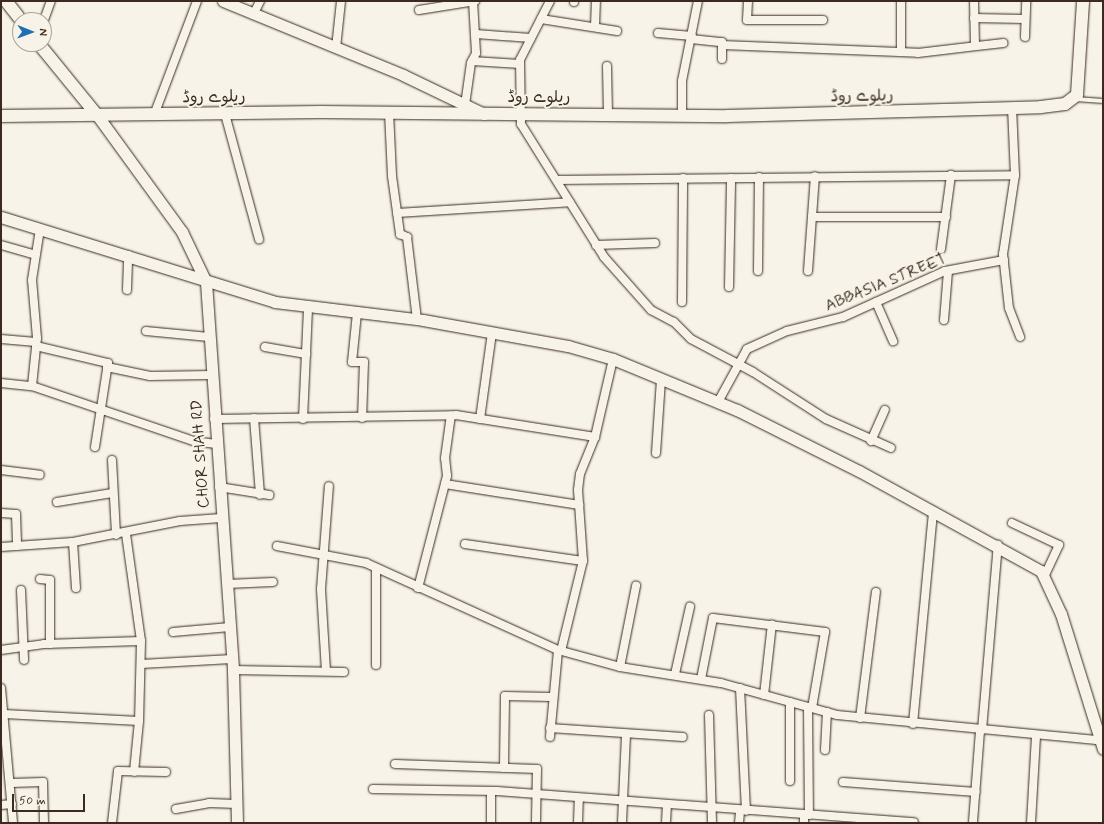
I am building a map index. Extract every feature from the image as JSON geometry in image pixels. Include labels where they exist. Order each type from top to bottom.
[{"type":"main road","points":[[6,1],[15,12]]},
{"type":"main road","points":[[1074,99],[1078,90],[1083,1]]},
{"type":"main road","points":[[46,52],[97,115]]},
{"type":"main road","name":"ریلوے روڈ","points":[[1,116],[389,112],[682,115],[1012,107],[1065,104],[1074,99]]},
{"type":"street","points":[[47,12],[50,1]]},
{"type":"street","points":[[154,115],[197,1]]},
{"type":"street","points":[[223,1],[253,15],[336,48],[465,104],[484,114]]},
{"type":"street","points":[[253,15],[260,1]]},
{"type":"street","points":[[336,48],[341,1]]},
{"type":"street","points":[[419,10],[474,1],[476,34],[465,104]]},
{"type":"street","points":[[550,1],[542,20],[531,38],[520,64],[519,114],[528,138],[559,180],[570,202],[596,245],[651,310],[674,322],[691,339],[736,364],[826,419],[871,441],[891,448]]},
{"type":"street","points":[[595,28],[596,1]]},
{"type":"street","points":[[682,115],[682,81],[698,1]]},
{"type":"street","points":[[748,1],[747,20],[823,20]]},
{"type":"street","points":[[901,1],[901,52]]},
{"type":"street","points":[[974,1],[975,44]]},
{"type":"street","points":[[1025,37],[1026,1]]},
{"type":"street","points":[[974,18],[1025,19]]},
{"type":"street","points":[[542,20],[617,31]]},
{"type":"street","points":[[658,33],[722,42],[722,59]]},
{"type":"street","points":[[476,34],[531,38]]},
{"type":"street","points":[[722,46],[901,52],[952,50],[975,44],[1003,43]]},
{"type":"street","points":[[472,61],[520,64]]},
{"type":"street","points":[[607,66],[608,115]]},
{"type":"street","points":[[1012,107],[1015,175],[1004,260],[1012,321],[1020,337]]},
{"type":"street","points":[[389,112],[397,213],[400,234],[407,237],[417,320]]},
{"type":"street","points":[[225,114],[259,239]]},
{"type":"street","name":"CHOR SHAH RD","points":[[97,115],[182,232],[206,282],[210,375],[233,665],[237,823]]},
{"type":"street","points":[[941,249],[951,175]]},
{"type":"street","points":[[559,180],[1015,175]]},
{"type":"street","points":[[808,271],[815,176]]},
{"type":"street","points":[[758,271],[759,177]]},
{"type":"street","points":[[682,302],[683,178]]},
{"type":"street","points":[[729,287],[731,178]]},
{"type":"street","points":[[397,213],[570,202]]},
{"type":"street","points":[[1,216],[128,255],[206,282],[275,302],[417,320],[492,332],[614,359],[718,402],[998,545],[1045,575],[1061,614],[1101,744],[1036,735],[860,718],[810,708],[740,688],[701,679],[620,667],[559,651],[376,568],[277,546]]},
{"type":"street","points":[[812,217],[946,217]]},
{"type":"street","points":[[32,386],[36,344],[32,280],[40,229]]},
{"type":"street","points":[[596,245],[655,243]]},
{"type":"street","points":[[1,245],[36,255]]},
{"type":"street","points":[[127,290],[128,255]]},
{"type":"street","name":"ABBASIA STREET","points":[[718,402],[736,364],[747,349],[787,331],[843,317],[948,271],[1004,260]]},
{"type":"street","points":[[944,320],[948,271]]},
{"type":"street","points":[[876,302],[893,341]]},
{"type":"street","points":[[303,419],[308,307]]},
{"type":"street","points":[[357,313],[352,362],[364,362],[362,418]]},
{"type":"street","points":[[146,331],[209,337]]},
{"type":"street","points":[[480,419],[492,332]]},
{"type":"street","points":[[1,339],[36,344],[108,363],[95,447]]},
{"type":"street","points":[[265,347],[306,354]]},
{"type":"street","points":[[550,737],[551,697],[559,651],[583,561],[579,505],[580,474],[595,437],[614,359]]},
{"type":"street","points":[[107,367],[150,376],[210,375]]},
{"type":"street","points":[[656,453],[661,379]]},
{"type":"street","points":[[1,383],[32,386],[102,408],[194,441],[216,444]]},
{"type":"street","points":[[871,441],[885,410]]},
{"type":"street","points":[[418,588],[445,484],[451,415]]},
{"type":"street","points":[[214,419],[303,419],[451,415],[595,437]]},
{"type":"street","points":[[254,418],[260,494]]},
{"type":"street","points":[[112,460],[112,493],[116,535]]},
{"type":"street","points":[[1,470],[40,475]]},
{"type":"street","points":[[445,484],[579,505]]},
{"type":"street","points":[[326,671],[322,556],[329,486]]},
{"type":"street","points":[[219,488],[269,494]]},
{"type":"street","points":[[58,502],[112,493]]},
{"type":"street","points":[[913,724],[933,511]]},
{"type":"street","points":[[1,513],[16,514],[17,546]]},
{"type":"street","points":[[1,547],[73,542],[126,534],[180,521],[222,518]]},
{"type":"street","points":[[1012,523],[1058,545],[1045,575]]},
{"type":"street","points":[[126,534],[141,641],[139,721],[134,772]]},
{"type":"street","points":[[73,542],[76,588]]},
{"type":"street","points":[[465,544],[583,561]]},
{"type":"street","points":[[973,822],[998,545]]},
{"type":"street","points":[[376,568],[376,665]]},
{"type":"street","points":[[40,579],[50,580],[50,644]]},
{"type":"street","points":[[227,584],[273,582]]},
{"type":"street","points":[[620,667],[636,586]]},
{"type":"street","points":[[21,590],[24,660]]},
{"type":"street","points":[[860,718],[876,592]]},
{"type":"street","points":[[675,674],[690,607]]},
{"type":"street","points":[[701,679],[712,618],[772,624],[825,632],[810,708],[806,818]]},
{"type":"street","points":[[764,695],[772,624]]},
{"type":"street","points":[[173,632],[230,627]]},
{"type":"street","points":[[1,650],[50,644],[141,641]]},
{"type":"street","points":[[141,664],[233,665],[344,672]]},
{"type":"street","points":[[1,688],[4,714],[3,727],[11,783],[13,823]]},
{"type":"street","points":[[740,688],[743,811],[740,823]]},
{"type":"street","points":[[504,768],[504,696],[551,697]]},
{"type":"street","points":[[790,702],[790,781]]},
{"type":"street","points":[[825,750],[827,712]]},
{"type":"street","points":[[4,714],[139,721]]},
{"type":"street","points":[[709,715],[713,809],[712,823]]},
{"type":"street","points":[[550,728],[626,735],[684,737]]},
{"type":"street","points":[[622,823],[626,735]]},
{"type":"street","points":[[1031,823],[1036,735]]},
{"type":"street","points":[[395,764],[537,769],[538,794],[536,823]]},
{"type":"street","points":[[112,823],[118,771],[166,772]]},
{"type":"street","points":[[11,783],[43,782],[44,823]]},
{"type":"street","points":[[843,782],[976,792]]},
{"type":"street","points":[[373,789],[491,791],[743,811],[806,818],[914,822]]},
{"type":"street","points":[[491,791],[491,823]]},
{"type":"street","points":[[578,823],[579,798]]},
{"type":"street","points":[[176,809],[208,803],[237,804]]},
{"type":"street","points":[[1,805],[12,804]]},
{"type":"street","points":[[666,823],[667,805]]},
{"type":"lane","name":"ریلوے روڈ","points":[[1074,99],[1103,101]]}]
